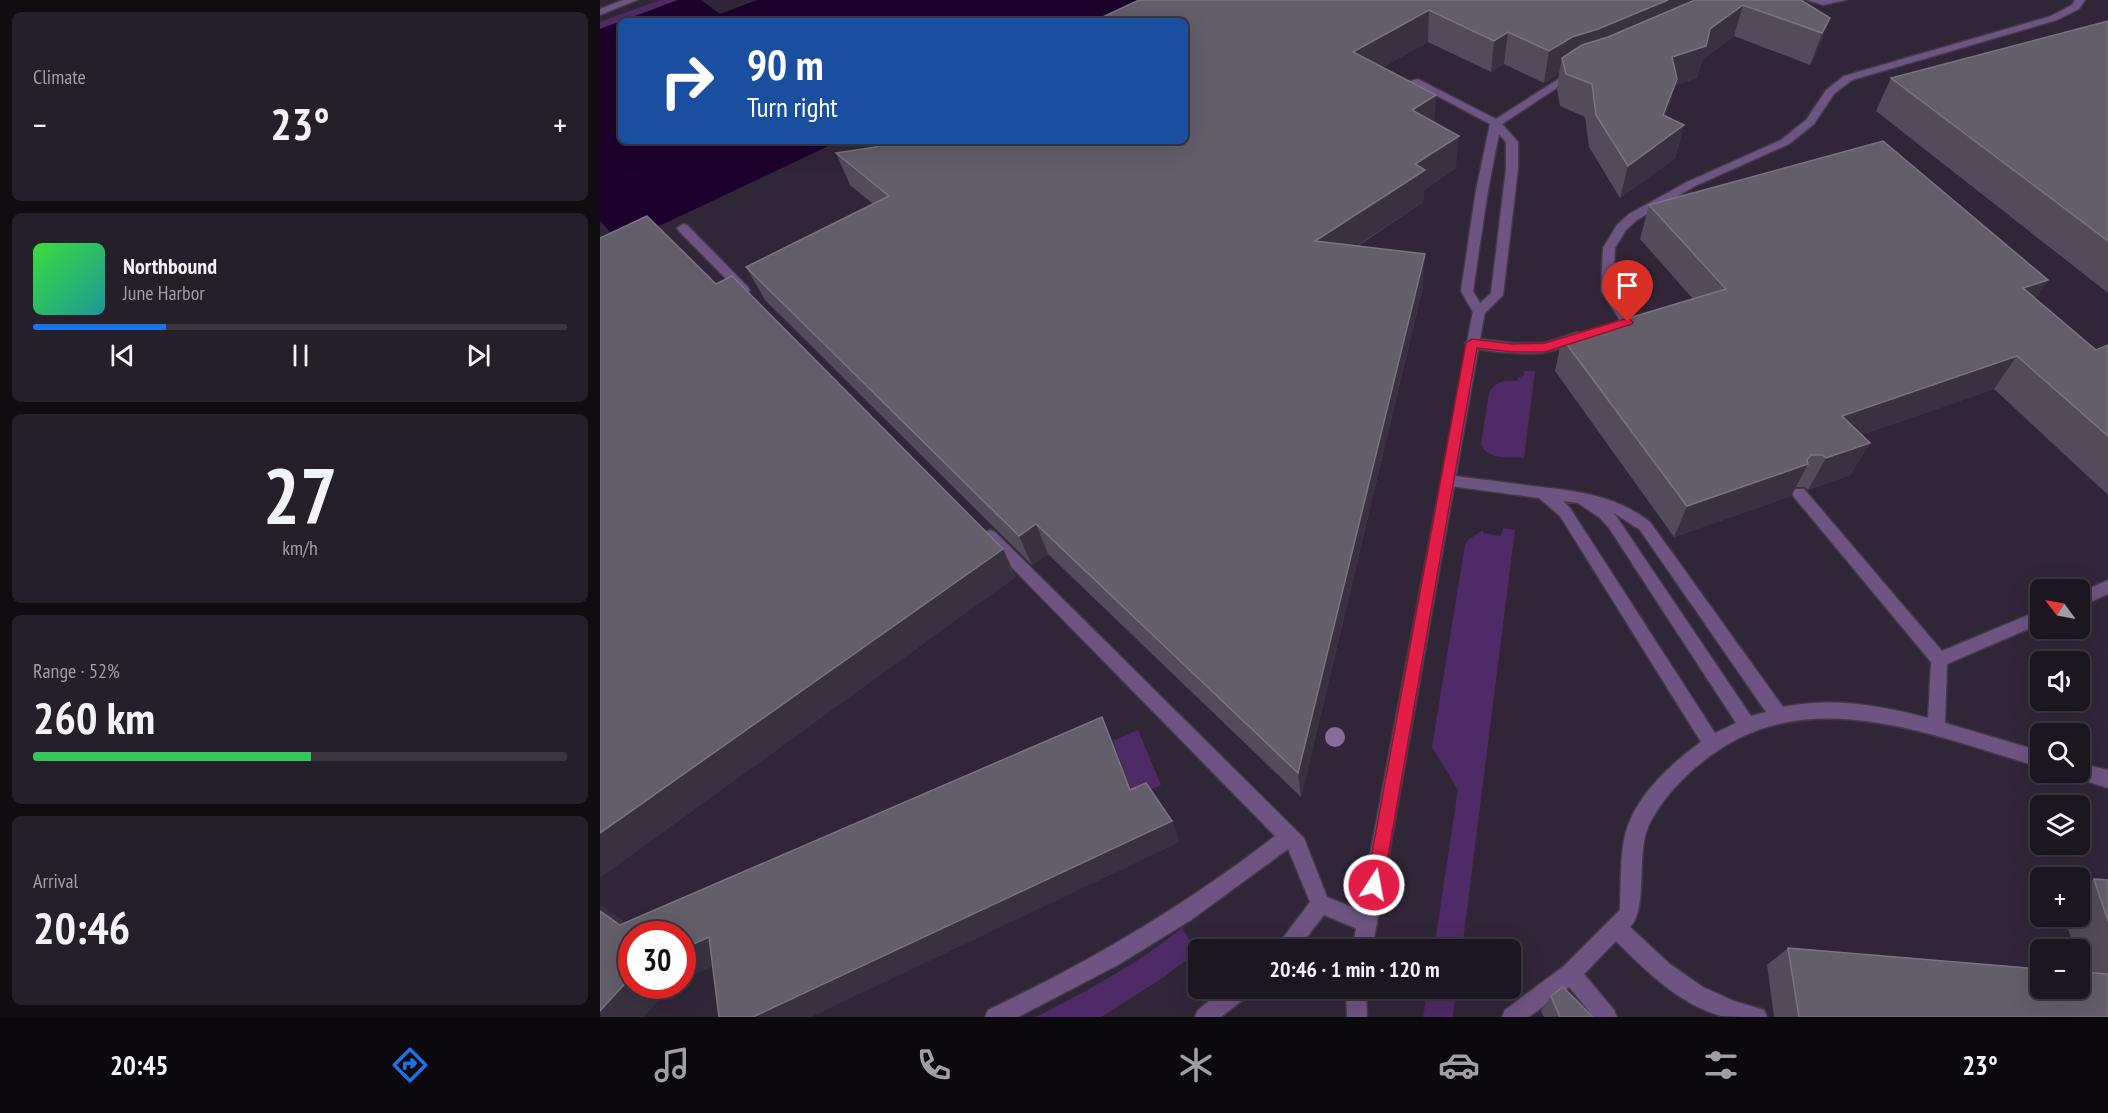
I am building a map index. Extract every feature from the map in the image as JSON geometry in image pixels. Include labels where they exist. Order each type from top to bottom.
[{"type":"street","points":[[600,12],[632,0]]},
{"type":"street","points":[[1812,0],[1823,2],[1841,0]]},
{"type":"street","points":[[1628,322],[1607,291],[1608,259],[1609,248],[1614,238],[1633,217],[1691,184],[1785,142],[1810,122],[1830,92],[1848,78],[2054,18],[2076,7],[2080,0]]},
{"type":"street","points":[[1479,311],[1467,291],[1482,190],[1496,123],[1570,73],[1588,67]]},
{"type":"street","points":[[1364,939],[1472,343],[1479,311],[1497,295],[1512,169],[1512,142],[1496,123],[1414,81]]},
{"type":"street","points":[[683,228],[758,304]]},
{"type":"street","points":[[1472,343],[1513,348],[1545,348],[1586,335]]},
{"type":"street","points":[[1448,481],[1574,496],[1612,505],[1630,514],[1645,526],[1779,716]]},
{"type":"street","points":[[1543,493],[1565,512],[1711,743]]},
{"type":"street","points":[[1799,493],[1939,660],[1936,729]]},
{"type":"street","points":[[1574,496],[1593,506],[1614,524],[1748,726]]},
{"type":"street","points":[[976,522],[1298,845],[1320,904],[1367,923]]},
{"type":"street","points":[[2090,595],[2108,587]]},
{"type":"street","points":[[1939,660],[2030,621]]},
{"type":"street","points":[[1512,1017],[1571,973],[1629,914],[1634,834],[1653,800],[1677,771],[1711,743],[1748,726],[1779,716],[1820,711],[1863,712],[1936,729],[2030,756]]},
{"type":"street","points":[[2090,774],[2108,779]]},
{"type":"street","points":[[995,1017],[1059,987],[1146,938],[1240,876],[1288,837]]},
{"type":"street","points":[[1293,939],[1320,904]]},
{"type":"street","points":[[1617,927],[1654,966],[1681,987],[1716,1004],[1757,1017]]},
{"type":"street","points":[[1571,973],[1607,1017]]},
{"type":"street","points":[[1205,1017],[1228,999]]},
{"type":"street","points":[[1356,999],[1357,1017]]},
{"type":"shaded area","points":[[600,0],[2108,0],[2108,1017],[600,1017]]},
{"type":"shaded area","points":[[660,0],[678,0],[630,18],[618,18],[618,22],[600,29],[600,22]]},
{"type":"shaded area","points":[[678,0],[701,0],[720,14],[757,0],[1183,0],[1144,18],[630,18]]},
{"type":"shaded area","points":[[618,22],[618,144],[833,144],[621,244],[600,221],[600,29]]},
{"type":"shaded area","points":[[1524,371],[1535,371],[1524,458],[1488,453],[1481,444],[1489,393],[1501,382],[1517,381],[1524,375]]},
{"type":"shaded area","points":[[1503,528],[1515,530],[1463,939],[1436,939],[1458,790],[1432,747],[1465,545],[1469,539],[1483,530],[1483,533],[1501,536]]},
{"type":"shaded area","points":[[1138,730],[1161,785],[1134,797],[1113,741]]},
{"type":"shaded area","points":[[1182,928],[1189,939],[1188,959],[1101,1017],[1036,1017],[1093,987]]},
{"type":"shaded area","points":[[1426,999],[1455,999],[1453,1017],[1423,1017]]},
{"type":"building","points":[[1139,0],[1668,0],[1598,29],[1572,37],[1549,51],[1508,32],[1494,41],[1429,10],[1353,52],[1436,95],[1412,110],[1459,136],[1415,164],[1425,170],[1315,241],[1425,254],[1298,773],[1036,524],[1019,536],[746,267],[889,196],[836,153],[876,147],[880,144],[1188,144],[1188,18],[1100,18]]},
{"type":"building","points":[[1695,0],[1801,0],[1830,18],[1822,33],[1743,5],[1710,29],[1706,46],[1672,57],[1677,79],[1663,115],[1684,125],[1628,166],[1596,115],[1592,84],[1566,74],[1562,58],[1582,45],[1608,37]]},
{"type":"building","points":[[2108,21],[2108,241],[1891,78]]},
{"type":"building","points":[[1883,141],[2048,280],[2023,288],[2096,350],[2108,345],[2108,436],[2017,356],[1842,416],[1870,443],[1826,458],[1822,455],[1811,455],[1807,460],[1808,464],[1687,506],[1562,338],[1726,289],[1649,205]]},
{"type":"building","points":[[647,216],[716,284],[732,276],[1003,549],[600,833],[600,238]]},
{"type":"building","points":[[1102,717],[1130,790],[1146,783],[1172,821],[753,1017],[719,1017],[709,937],[696,943],[696,921],[629,921]]},
{"type":"building","points":[[2094,879],[2108,880],[2108,921]]},
{"type":"building","points":[[600,911],[618,924],[618,991],[600,1011]]},
{"type":"building","points":[[1788,948],[2030,968],[2030,999],[2090,999],[2090,973],[2108,974],[2108,1017],[1799,1017]]},
{"type":"building","points":[[1563,987],[1593,1017],[1560,1017],[1551,996]]},
{"type":"route","points":[[1374,885],[1472,343],[1513,348],[1545,348],[1628,322]]}]
